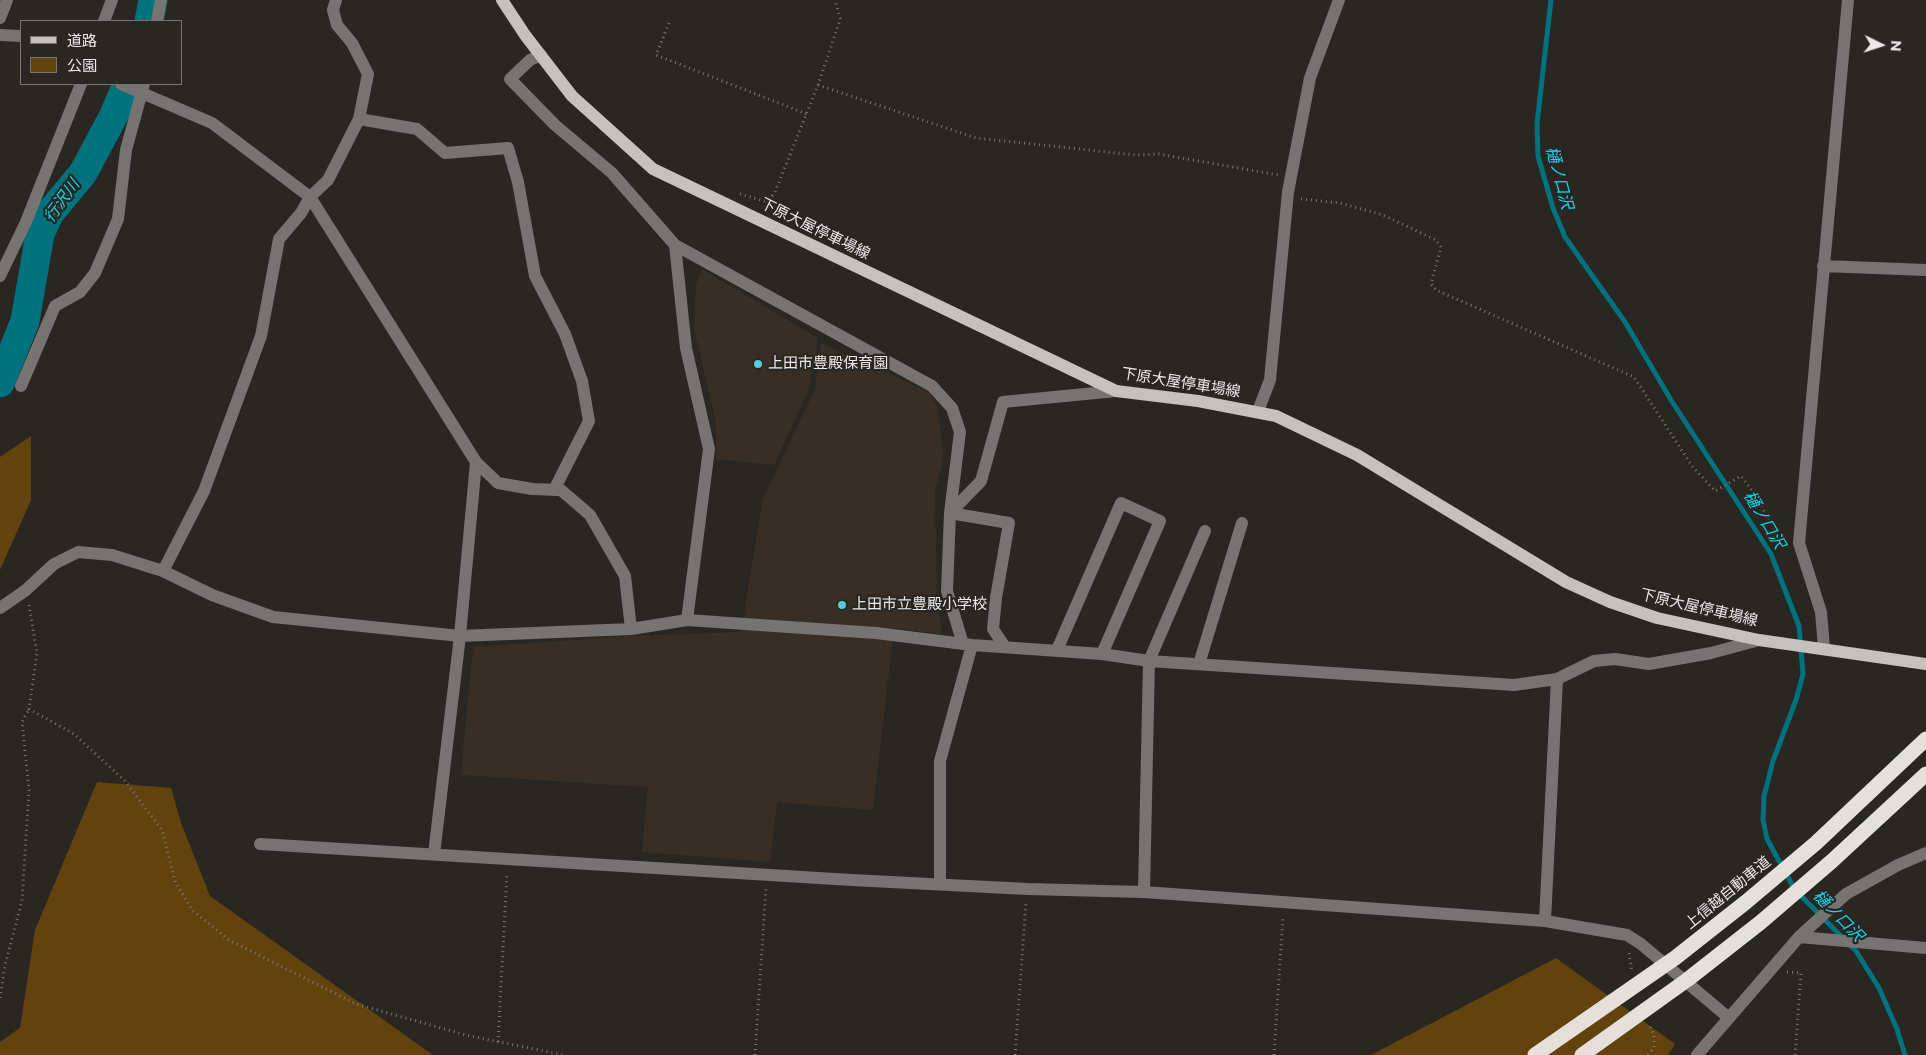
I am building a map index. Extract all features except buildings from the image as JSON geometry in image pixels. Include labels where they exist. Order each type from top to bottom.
[{"type":"highway","name":"上信越自動車道","points":[[1535,1055],[1668,963],[1746,902],[1816,843],[1926,739]]},
{"type":"highway","points":[[1582,1055],[1687,980],[1761,922],[1839,855],[1926,774]]},
{"type":"main road","name":"下原大屋停車場線","points":[[502,0],[572,96],[653,169],[1116,391],[1258,411],[1276,416],[1357,455],[1566,582],[1610,602],[1656,618],[1760,640],[1926,664]]},
{"type":"street","points":[[0,18],[7,0]]},
{"type":"street","points":[[104,20],[112,0]]},
{"type":"street","points":[[157,20],[161,0]]},
{"type":"street","points":[[163,571],[204,491],[261,336],[279,239],[301,213],[310,197],[328,180],[359,119],[368,74],[352,42],[337,25],[333,10],[336,0]]},
{"type":"street","points":[[1258,411],[1270,380],[1290,178],[1310,78],[1339,0]]},
{"type":"street","points":[[1824,648],[1821,612],[1798,543],[1848,0]]},
{"type":"street","points":[[0,35],[20,36]]},
{"type":"street","points":[[541,55],[530,60],[510,79],[555,126],[612,173],[675,245],[932,386],[952,408],[960,432],[950,513],[947,591],[967,644],[940,761],[940,884]]},
{"type":"street","points":[[0,276],[26,222],[82,85]]},
{"type":"street","points":[[126,85],[142,88],[212,124],[310,197],[476,462],[498,483],[532,489],[561,490],[590,515],[625,576],[631,629]]},
{"type":"street","points":[[21,386],[55,306],[80,292],[95,273],[118,219],[126,150],[142,88]]},
{"type":"street","points":[[359,119],[417,129],[445,153],[508,148],[518,182],[534,276],[565,334],[582,381],[589,421],[554,490]]},
{"type":"street","points":[[675,245],[686,348],[709,449],[687,620]]},
{"type":"street","points":[[1824,266],[1926,270]]},
{"type":"street","points":[[950,513],[981,481],[1003,402],[1116,391]]},
{"type":"street","points":[[434,854],[460,636],[476,462]]},
{"type":"street","points":[[1057,650],[1121,503],[1160,521],[1102,654]]},
{"type":"street","points":[[950,513],[1009,523],[996,598],[993,629],[1005,647]]},
{"type":"street","points":[[1199,664],[1242,523]]},
{"type":"street","points":[[1144,892],[1149,661],[1205,531]]},
{"type":"street","points":[[0,608],[22,593],[54,564],[78,552],[112,555],[163,571],[212,595],[273,617],[460,636],[631,629],[687,620],[876,633],[967,644],[1102,654],[1149,661],[1514,685],[1557,679],[1594,661],[1615,659],[1649,664],[1711,653],[1760,640]]},
{"type":"street","points":[[1545,921],[1557,679]]},
{"type":"street","points":[[260,844],[1027,889],[1144,892],[1545,921],[1627,935],[1641,944],[1729,1018]]},
{"type":"street","points":[[1697,1055],[1799,937],[1846,894],[1898,865],[1926,853]]},
{"type":"street","points":[[1799,937],[1926,948]]},
{"type":"path","points":[[738,193],[764,201],[770,199],[775,192],[818,85],[840,18],[835,0]]},
{"type":"path","points":[[669,23],[656,55],[807,114]]},
{"type":"path","points":[[818,85],[976,138],[1136,155],[1159,154],[1290,178]]},
{"type":"path","points":[[1288,198],[1340,202],[1383,216],[1436,240],[1441,247],[1431,284],[1436,290],[1634,377],[1692,466],[1714,492],[1741,476],[1756,496],[1773,528],[1784,538],[1798,543]]},
{"type":"path","points":[[0,998],[5,964],[22,901],[29,790],[22,722],[29,709],[37,653],[22,593]]},
{"type":"path","points":[[29,709],[74,734],[125,781],[162,830],[175,881],[192,910],[229,940],[356,1004],[466,1035],[563,1055]]},
{"type":"path","points":[[498,1042],[508,858]]},
{"type":"path","points":[[755,1055],[767,874]]},
{"type":"path","points":[[1015,1055],[1027,889]]},
{"type":"path","points":[[1274,1055],[1284,902]]},
{"type":"path","points":[[1769,972],[1801,973],[1796,1055]]},
{"type":"shaded area","name":"上田市豊殿保育園","points":[[702,269],[818,338],[809,389],[774,465],[716,459],[716,422],[694,329],[696,284]]},
{"type":"shaded area","name":"上田市立豊殿小学校","points":[[821,343],[931,393],[938,410],[944,460],[935,491],[937,597],[942,634],[894,628],[873,810],[777,802],[770,862],[642,852],[648,787],[461,775],[473,647],[631,636],[741,632],[763,499],[815,389]]},
{"type":"green space","points":[[31,436],[31,500],[0,570],[0,457]]},
{"type":"green space","points":[[97,782],[171,788],[181,823],[210,896],[433,1055],[0,1055],[0,1042],[20,1028],[35,930]]},
{"type":"green space","points":[[1556,958],[1675,1044],[1668,1055],[1371,1055]]},
{"type":"waterway","name":"行沢川","points":[[149,20],[153,0]]},
{"type":"waterway","name":"樋ノ口沢","points":[[1551,0],[1537,124],[1538,156],[1553,208],[1565,237],[1625,322],[1671,400],[1771,554],[1799,626],[1803,674],[1796,700],[1773,761],[1764,796],[1763,820],[1767,839],[1795,890],[1856,951],[1879,988],[1897,1029],[1905,1055]]},
{"type":"waterway","name":"行沢川","points":[[0,383],[25,321],[40,234],[49,214],[83,173],[114,115],[127,85]]},
{"type":"place","name":"上田市豊殿保育園","points":[[758,364]]},
{"type":"place","name":"上田市立豊殿小学校","points":[[842,605]]}]
